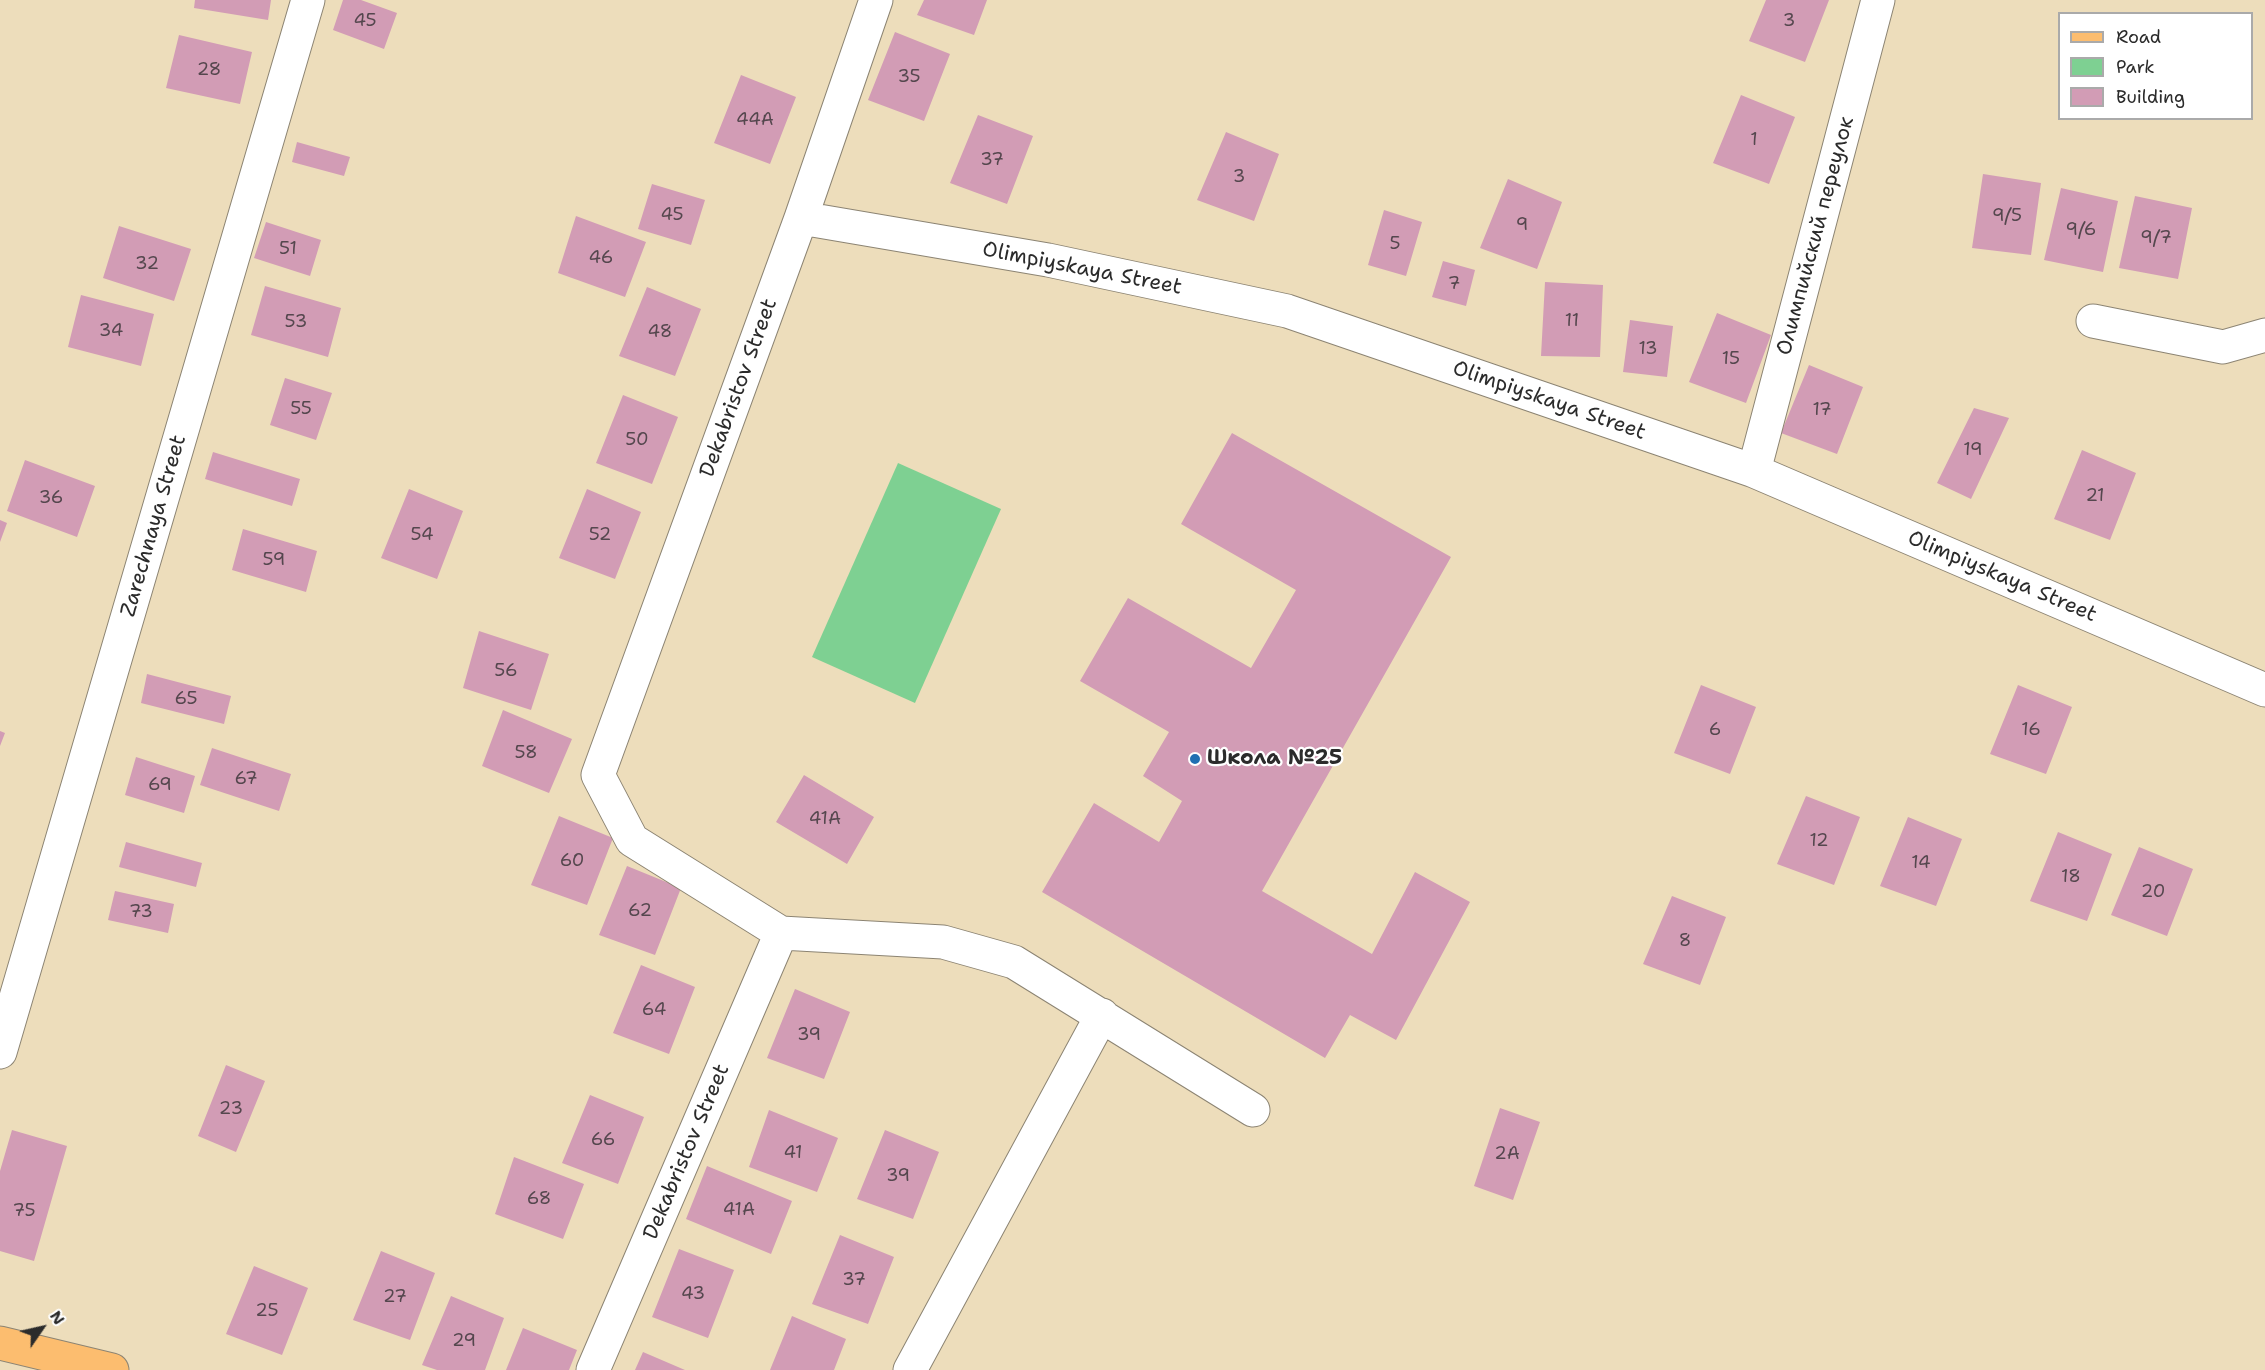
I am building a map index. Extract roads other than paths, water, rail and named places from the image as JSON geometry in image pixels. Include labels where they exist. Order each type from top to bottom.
[{"type":"main road","points":[[0,1343],[112,1370]]},
{"type":"street","name":"Zarechnaya Street","points":[[0,1052],[308,0]]},
{"type":"street","name":"Dekabristov Street","points":[[593,1370],[781,933],[632,840],[598,775],[801,218],[876,0]]},
{"type":"street","name":"Олимпийский переулок","points":[[1754,471],[1878,0]]},
{"type":"street","name":"Olimpiyskaya Street","points":[[801,218],[1048,260],[1287,311],[1754,471],[2265,690]]},
{"type":"street","points":[[2093,321],[2223,347],[2265,335]]},
{"type":"street","points":[[781,933],[943,942],[1014,962],[1253,1110]]},
{"type":"street","points":[[910,1370],[1102,1015]]},
{"type":"place","name":"Школа №25","points":[[1195,759]]}]
